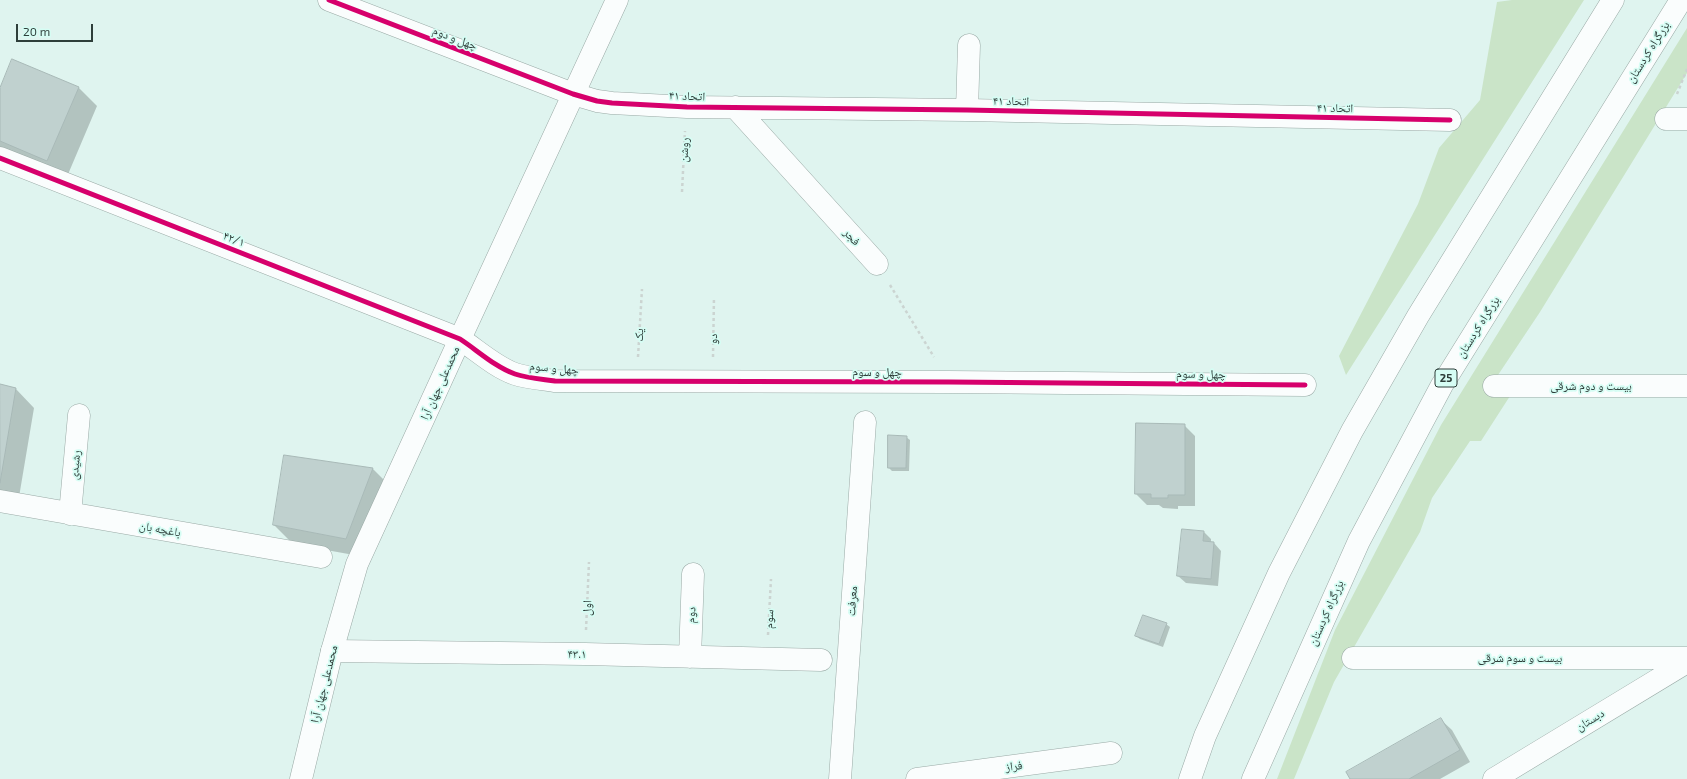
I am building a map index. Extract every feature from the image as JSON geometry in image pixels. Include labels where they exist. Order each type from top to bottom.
[{"type":"main road","name":"چهل و دوم","points":[[329,0],[573,94]]},
{"type":"main road","name":"محمدعلی جهان آرا","points":[[301,779],[332,652],[358,564],[460,339],[617,0]]},
{"type":"main road","points":[[1190,779],[1205,736],[1280,573],[1352,430],[1422,310],[1613,0]]},
{"type":"main road","name":"بزرگراه کردستان","points":[[1253,779],[1359,541],[1442,385],[1681,0]]},
{"type":"main road","points":[[967,110],[969,46]]},
{"type":"main road","name":"اتحاد ۴۱","points":[[573,94],[597,101],[612,103],[687,107],[967,110],[1450,120]]},
{"type":"main road","name":"فجر","points":[[735,107],[877,264]]},
{"type":"main road","name":"۴۲/۱","points":[[0,158],[460,339]]},
{"type":"main road","name":"چهل و سوم","points":[[460,339],[504,369],[515,374],[554,381],[1305,385]]},
{"type":"main road","name":"بیست و دوم شرقی","points":[[1494,386],[1687,386]]},
{"type":"main road","name":"رشیدی","points":[[70,514],[79,415]]},
{"type":"main road","name":"معرفت","points":[[840,779],[865,422]]},
{"type":"main road","name":"باغچه بان","points":[[0,501],[321,557]]},
{"type":"main road","name":"دوم","points":[[690,657],[693,574]]},
{"type":"main road","name":"۴۳.۱","points":[[332,652],[585,654],[821,660]]},
{"type":"main road","name":"بیست و سوم شرقی","points":[[1353,658],[1687,658]]},
{"type":"main road","name":"دبستان","points":[[1494,779],[1687,662]]},
{"type":"main road","name":"فراز","points":[[917,779],[1111,753]]},
{"type":"path","points":[[877,264],[949,382]]},
{"type":"green space","points":[[1512,0],[1584,0],[1346,375],[1339,356],[1418,204],[1439,148],[1480,100],[1497,2]]},
{"type":"green space","points":[[1687,28],[1687,73],[1540,312],[1486,393],[1510,396],[1481,441],[1470,441],[1432,498],[1420,532],[1334,682],[1294,779],[1277,779],[1335,630],[1441,425]]},
{"type":"building","points":[[12,59],[79,87],[47,161],[0,141],[0,88]]},
{"type":"building","points":[[0,384],[16,388],[0,483]]},
{"type":"building","points":[[1136,423],[1185,424],[1185,495],[1168,495],[1168,498],[1151,498],[1151,494],[1135,494]]},
{"type":"building","points":[[888,435],[907,436],[906,468],[888,468]]},
{"type":"building","points":[[284,455],[373,468],[346,539],[273,525]]},
{"type":"building","points":[[1182,529],[1204,531],[1203,541],[1214,542],[1211,579],[1177,576]]},
{"type":"building","points":[[1143,615],[1167,623],[1159,644],[1135,636]]},
{"type":"building","points":[[1441,718],[1460,750],[1409,779],[1350,779],[1346,772]]},
{"type":"cycle path","points":[[329,0],[573,94],[597,101],[612,103],[687,107],[967,110],[1450,120]]},
{"type":"cycle path","points":[[0,158],[460,339],[500,367],[515,374],[529,377],[555,381],[1305,385]]}]
